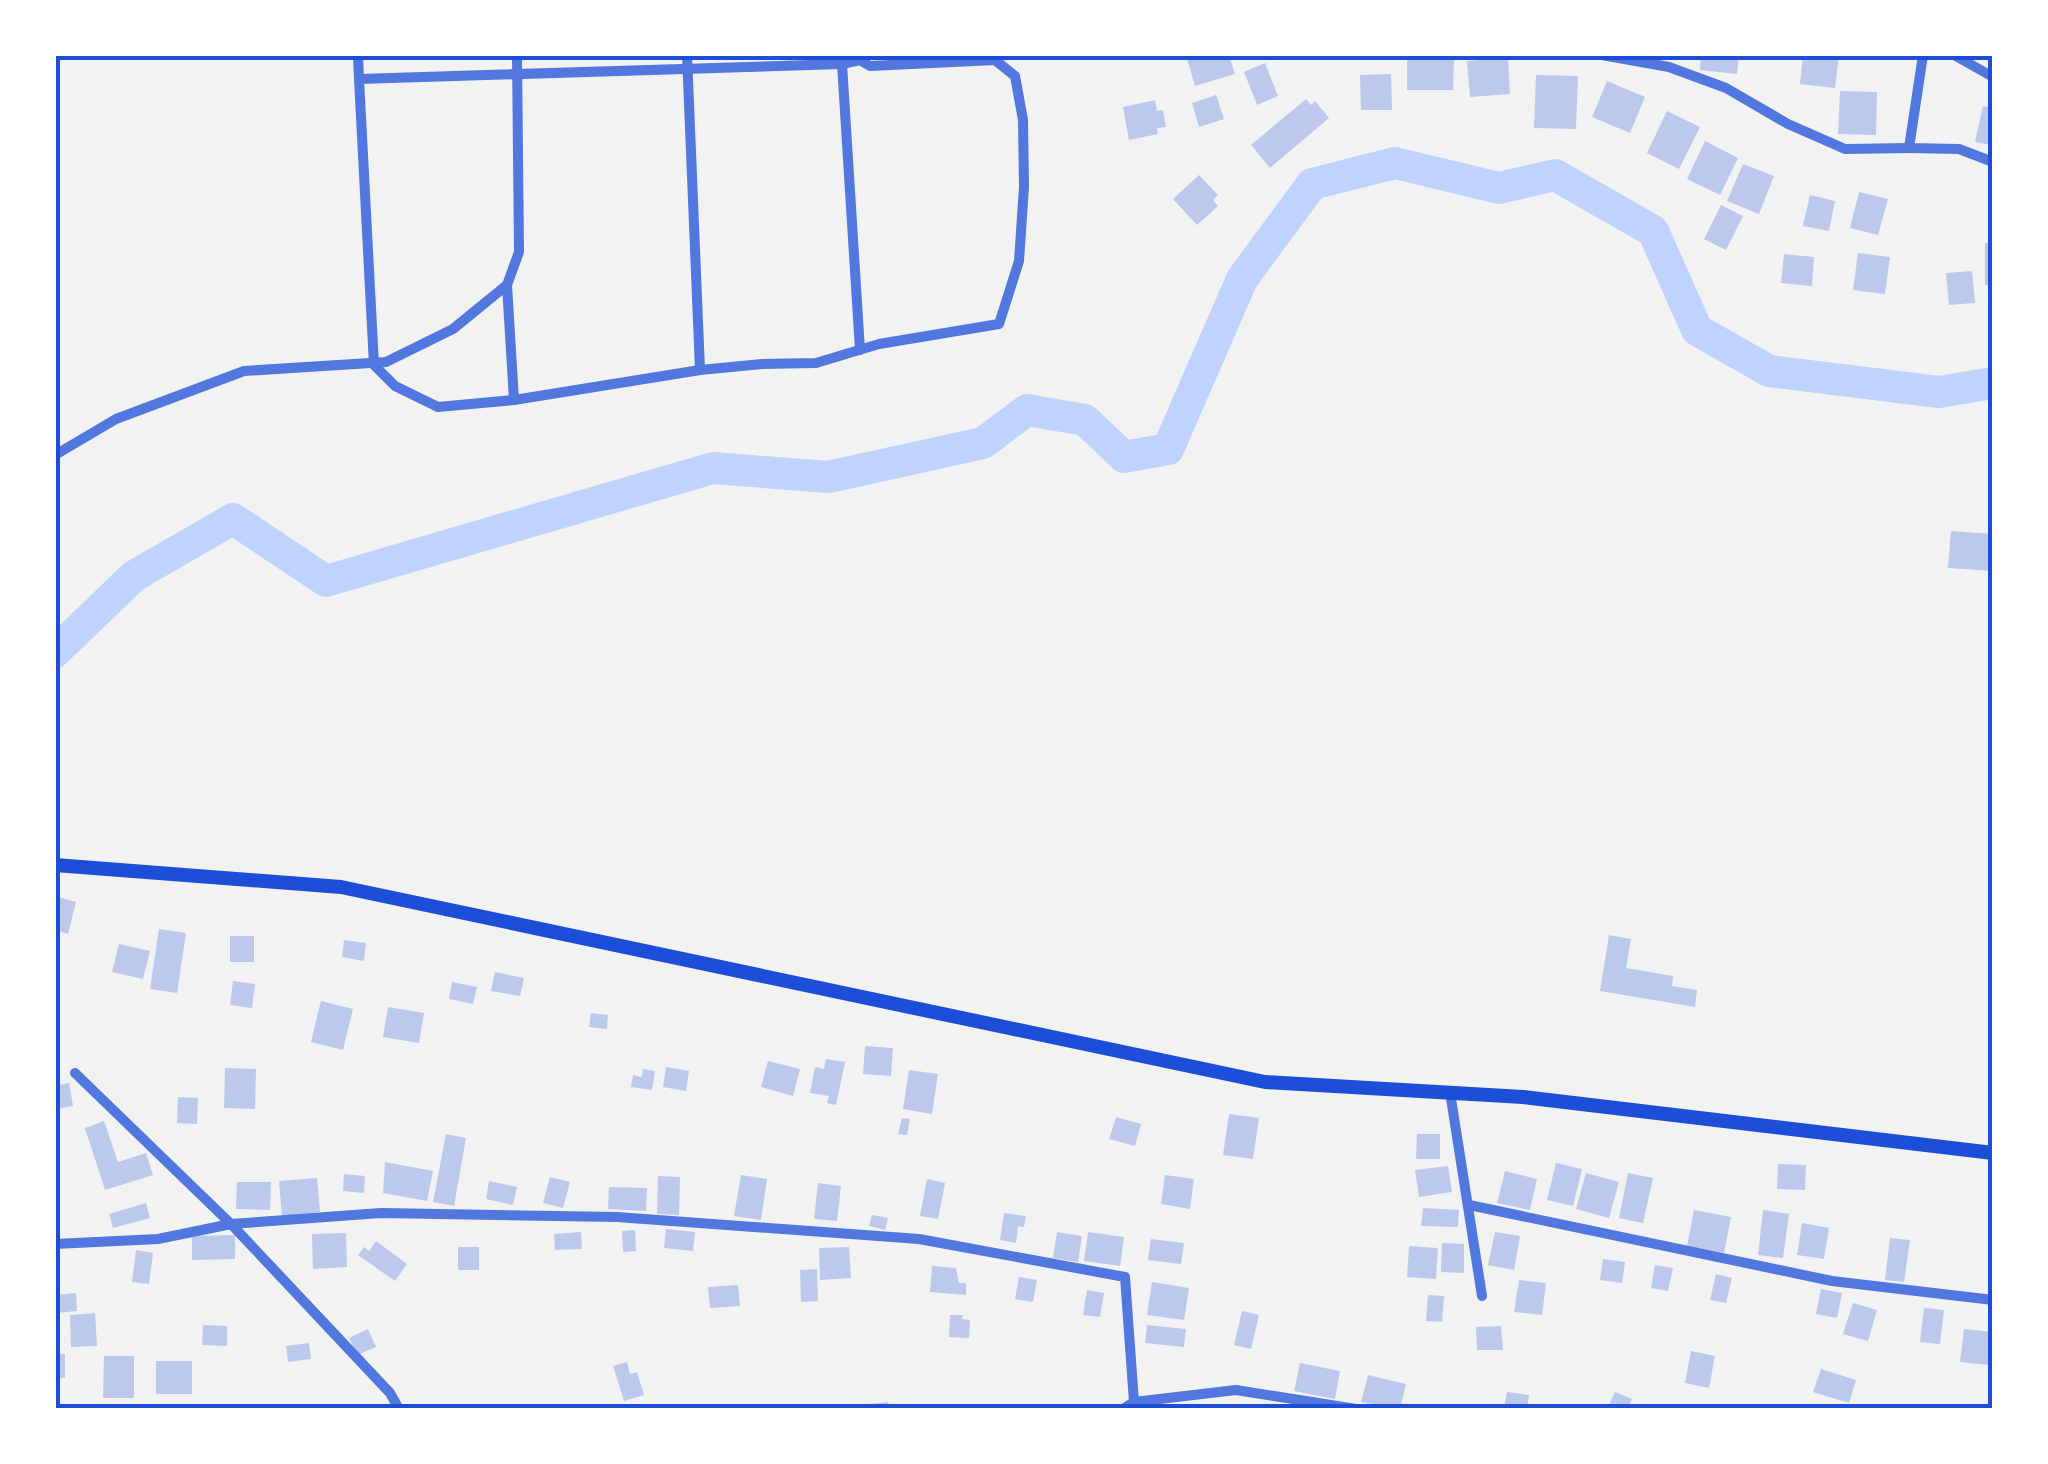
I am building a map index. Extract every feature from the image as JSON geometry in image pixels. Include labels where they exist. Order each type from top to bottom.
[{"type":"main road","points":[[55,865],[340,888],[1265,1082],[1523,1097],[1993,1154]]},
{"type":"street","points":[[358,55],[359,80],[374,365],[395,386],[438,407],[514,400],[700,370],[816,363],[880,344],[999,324],[1019,262],[1023,120],[1015,76],[995,60],[870,66],[856,58],[842,64],[687,61],[359,80]]},
{"type":"street","points":[[514,400],[506,285],[519,252],[517,55]]},
{"type":"street","points":[[1602,55],[1668,67],[1726,88],[1835,146],[1959,150],[1993,162]]},
{"type":"street","points":[[1910,148],[1923,55]]},
{"type":"street","points":[[1954,55],[1973,60],[1993,78]]},
{"type":"street","points":[[687,61],[700,370]]},
{"type":"street","points":[[842,64],[860,350]]},
{"type":"street","points":[[55,455],[116,418],[244,371],[374,365],[453,329],[506,285]]},
{"type":"street","points":[[75,1073],[231,1224],[390,1393],[398,1409]]},
{"type":"street","points":[[1450,1092],[1482,1296]]},
{"type":"street","points":[[1468,1206],[1832,1281],[1993,1300]]},
{"type":"street","points":[[55,1244],[158,1239],[231,1224],[381,1213],[616,1218],[919,1239],[1125,1277],[1129,1406],[1236,1390],[1356,1409]]},
{"type":"building","points":[[1186,55],[1229,55],[1235,74],[1195,86]]},
{"type":"building","points":[[1701,55],[1739,55],[1737,74],[1700,70]]},
{"type":"building","points":[[1803,55],[1839,55],[1835,88],[1800,84]]},
{"type":"building","points":[[1508,58],[1510,94],[1470,97],[1467,61]]},
{"type":"building","points":[[1407,59],[1454,59],[1453,90],[1407,90]]},
{"type":"building","points":[[1265,63],[1278,96],[1257,105],[1244,72]]},
{"type":"building","points":[[1391,74],[1392,110],[1361,110],[1360,75]]},
{"type":"building","points":[[1536,75],[1578,76],[1576,129],[1534,128]]},
{"type":"building","points":[[1607,81],[1645,97],[1630,133],[1592,117]]},
{"type":"building","points":[[1840,91],[1877,92],[1876,135],[1838,134]]},
{"type":"building","points":[[1216,95],[1224,119],[1199,127],[1192,103]]},
{"type":"building","points":[[1306,99],[1311,105],[1315,101],[1329,118],[1270,168],[1251,145]]},
{"type":"building","points":[[1155,100],[1157,111],[1163,110],[1166,127],[1157,128],[1158,134],[1129,140],[1123,107]]},
{"type":"building","points":[[1983,106],[1993,108],[1993,145],[1975,142]]},
{"type":"building","points":[[1667,111],[1700,127],[1679,169],[1647,153]]},
{"type":"building","points":[[1705,141],[1738,158],[1720,195],[1687,179]]},
{"type":"building","points":[[1743,164],[1774,176],[1759,214],[1727,201]]},
{"type":"building","points":[[1199,175],[1218,195],[1213,200],[1218,206],[1197,225],[1173,199]]},
{"type":"building","points":[[1859,192],[1888,199],[1878,235],[1850,228]]},
{"type":"building","points":[[1810,195],[1835,201],[1829,231],[1803,226]]},
{"type":"building","points":[[1721,205],[1743,216],[1726,250],[1704,239]]},
{"type":"building","points":[[1985,243],[1993,243],[1993,285],[1985,285]]},
{"type":"building","points":[[1858,253],[1890,257],[1885,294],[1853,290]]},
{"type":"building","points":[[1784,254],[1814,257],[1812,286],[1781,283]]},
{"type":"building","points":[[1972,271],[1975,303],[1949,305],[1946,273]]},
{"type":"building","points":[[1951,531],[1993,534],[1993,571],[1948,568]]},
{"type":"building","points":[[55,896],[76,902],[68,934],[55,930]]},
{"type":"building","points":[[159,929],[186,933],[177,993],[150,989]]},
{"type":"building","points":[[1609,935],[1631,939],[1626,968],[1673,976],[1672,986],[1697,990],[1695,1007],[1600,991]]},
{"type":"building","points":[[230,936],[254,936],[254,962],[230,962]]},
{"type":"building","points":[[344,940],[366,943],[364,961],[342,957]]},
{"type":"building","points":[[119,944],[150,951],[143,979],[112,972]]},
{"type":"building","points":[[495,972],[524,978],[520,996],[491,991]]},
{"type":"building","points":[[233,981],[255,984],[252,1008],[230,1005]]},
{"type":"building","points":[[452,982],[477,987],[473,1004],[449,999]]},
{"type":"building","points":[[321,1001],[353,1009],[343,1050],[311,1042]]},
{"type":"building","points":[[388,1007],[424,1013],[419,1043],[383,1037]]},
{"type":"building","points":[[591,1013],[608,1015],[607,1029],[589,1027]]},
{"type":"building","points":[[865,1046],[893,1048],[891,1076],[863,1074]]},
{"type":"building","points":[[826,1059],[845,1062],[836,1105],[827,1103],[829,1096],[810,1093],[815,1067],[824,1069]]},
{"type":"building","points":[[768,1061],[800,1069],[793,1096],[761,1087]]},
{"type":"building","points":[[666,1067],[689,1071],[686,1091],[663,1087]]},
{"type":"building","points":[[225,1068],[256,1069],[255,1109],[224,1108]]},
{"type":"building","points":[[643,1069],[655,1071],[652,1090],[631,1087],[633,1075],[642,1077]]},
{"type":"building","points":[[909,1070],[938,1074],[932,1114],[903,1109]]},
{"type":"building","points":[[69,1083],[73,1106],[55,1109],[55,1086]]},
{"type":"building","points":[[178,1097],[198,1098],[197,1124],[177,1123]]},
{"type":"building","points":[[1229,1114],[1259,1118],[1253,1159],[1223,1155]]},
{"type":"building","points":[[1116,1117],[1141,1124],[1135,1146],[1109,1139]]},
{"type":"building","points":[[902,1118],[910,1119],[907,1135],[898,1134]]},
{"type":"building","points":[[104,1121],[118,1162],[146,1153],[153,1175],[105,1190],[85,1128]]},
{"type":"building","points":[[446,1134],[466,1138],[454,1206],[433,1202]]},
{"type":"building","points":[[1417,1134],[1440,1134],[1440,1159],[1416,1159]]},
{"type":"building","points":[[385,1162],[433,1171],[427,1201],[383,1193]]},
{"type":"building","points":[[1556,1163],[1582,1169],[1573,1206],[1547,1200]]},
{"type":"building","points":[[1778,1164],[1806,1165],[1805,1190],[1777,1189]]},
{"type":"building","points":[[1448,1166],[1452,1192],[1419,1197],[1415,1170]]},
{"type":"building","points":[[1505,1171],[1537,1179],[1530,1210],[1497,1203]]},
{"type":"building","points":[[1586,1173],[1619,1182],[1609,1218],[1576,1209]]},
{"type":"building","points":[[1628,1173],[1653,1178],[1643,1223],[1619,1218]]},
{"type":"building","points":[[344,1174],[365,1176],[364,1193],[343,1191]]},
{"type":"building","points":[[741,1175],[767,1179],[761,1220],[734,1216]]},
{"type":"building","points":[[1165,1175],[1194,1179],[1190,1209],[1161,1204]]},
{"type":"building","points":[[658,1176],[680,1177],[679,1215],[657,1214]]},
{"type":"building","points":[[550,1177],[570,1182],[563,1208],[543,1203]]},
{"type":"building","points":[[317,1178],[320,1212],[282,1216],[279,1181]]},
{"type":"building","points":[[927,1179],[945,1183],[938,1219],[920,1216]]},
{"type":"building","points":[[489,1181],[517,1187],[513,1205],[486,1199]]},
{"type":"building","points":[[237,1182],[271,1182],[270,1210],[236,1209]]},
{"type":"building","points":[[818,1183],[841,1186],[837,1221],[814,1219]]},
{"type":"building","points":[[609,1187],[647,1188],[646,1211],[608,1209]]},
{"type":"building","points":[[146,1203],[150,1218],[113,1228],[109,1214]]},
{"type":"building","points":[[1423,1208],[1459,1210],[1458,1227],[1421,1226]]},
{"type":"building","points":[[1694,1210],[1731,1217],[1724,1253],[1687,1246]]},
{"type":"building","points":[[1763,1210],[1789,1214],[1783,1258],[1758,1255]]},
{"type":"building","points":[[1004,1213],[1026,1216],[1024,1227],[1018,1226],[1016,1243],[1000,1240]]},
{"type":"building","points":[[872,1215],[888,1218],[885,1230],[869,1226]]},
{"type":"building","points":[[1802,1223],[1829,1228],[1824,1259],[1797,1255]]},
{"type":"building","points":[[666,1229],[695,1232],[693,1251],[664,1248]]},
{"type":"building","points":[[635,1230],[636,1251],[623,1252],[622,1231]]},
{"type":"building","points":[[581,1232],[582,1249],[555,1250],[554,1234]]},
{"type":"building","points":[[1057,1232],[1082,1236],[1078,1262],[1053,1258]]},
{"type":"building","points":[[1088,1232],[1124,1237],[1120,1266],[1084,1261]]},
{"type":"building","points":[[1495,1232],[1520,1236],[1514,1270],[1488,1265]]},
{"type":"building","points":[[346,1233],[347,1267],[313,1269],[312,1234]]},
{"type":"building","points":[[235,1235],[235,1259],[192,1260],[192,1236]]},
{"type":"building","points":[[1993,1236],[1993,1271],[1988,1271]]},
{"type":"building","points":[[1890,1238],[1910,1240],[1904,1282],[1885,1280]]},
{"type":"building","points":[[1151,1239],[1184,1243],[1181,1264],[1148,1260]]},
{"type":"building","points":[[376,1241],[407,1264],[395,1281],[358,1255],[364,1247],[369,1251]]},
{"type":"building","points":[[1442,1243],[1464,1244],[1464,1273],[1441,1272]]},
{"type":"building","points":[[1409,1246],[1438,1248],[1436,1279],[1407,1277]]},
{"type":"building","points":[[458,1247],[479,1247],[479,1270],[458,1270]]},
{"type":"building","points":[[849,1247],[851,1278],[820,1280],[819,1248]]},
{"type":"building","points":[[136,1250],[153,1253],[149,1284],[132,1282]]},
{"type":"building","points":[[1603,1259],[1625,1262],[1622,1283],[1600,1280]]},
{"type":"building","points":[[1655,1265],[1673,1268],[1668,1291],[1651,1288]]},
{"type":"building","points":[[932,1266],[956,1268],[959,1283],[966,1283],[966,1295],[930,1292]]},
{"type":"building","points":[[817,1269],[818,1301],[801,1302],[800,1270]]},
{"type":"building","points":[[1716,1274],[1732,1278],[1726,1303],[1710,1300]]},
{"type":"building","points":[[1019,1277],[1037,1280],[1033,1302],[1015,1299]]},
{"type":"building","points":[[1519,1280],[1546,1283],[1542,1315],[1514,1312]]},
{"type":"building","points":[[1152,1282],[1189,1288],[1184,1320],[1147,1315]]},
{"type":"building","points":[[738,1285],[740,1306],[710,1308],[708,1287]]},
{"type":"building","points":[[1821,1289],[1842,1293],[1837,1318],[1816,1314]]},
{"type":"building","points":[[1087,1290],[1104,1293],[1100,1317],[1083,1315]]},
{"type":"building","points":[[76,1293],[77,1311],[56,1313],[55,1295]]},
{"type":"building","points":[[1428,1295],[1444,1296],[1442,1322],[1426,1321]]},
{"type":"building","points":[[1853,1303],[1877,1310],[1868,1341],[1843,1334]]},
{"type":"building","points":[[1924,1308],[1944,1310],[1940,1344],[1920,1342]]},
{"type":"building","points":[[1242,1311],[1259,1315],[1251,1349],[1234,1345]]},
{"type":"building","points":[[95,1313],[97,1346],[71,1347],[70,1315]]},
{"type":"building","points":[[950,1315],[963,1315],[962,1319],[970,1320],[969,1338],[949,1337]]},
{"type":"building","points":[[203,1325],[227,1326],[227,1346],[202,1345]]},
{"type":"building","points":[[1147,1325],[1186,1329],[1184,1347],[1145,1343]]},
{"type":"building","points":[[1501,1326],[1503,1350],[1477,1350],[1476,1327]]},
{"type":"building","points":[[368,1329],[376,1347],[357,1355],[349,1338]]},
{"type":"building","points":[[1964,1329],[1992,1332],[1989,1365],[1960,1362]]},
{"type":"building","points":[[309,1343],[311,1359],[288,1362],[286,1346]]},
{"type":"building","points":[[1691,1351],[1715,1356],[1709,1388],[1685,1383]]},
{"type":"building","points":[[55,1354],[65,1354],[65,1378],[55,1378]]},
{"type":"building","points":[[104,1356],[134,1356],[134,1398],[103,1398]]},
{"type":"building","points":[[156,1361],[192,1361],[192,1394],[156,1394]]},
{"type":"building","points":[[627,1362],[630,1374],[637,1372],[644,1395],[624,1401],[613,1366]]},
{"type":"building","points":[[1300,1363],[1340,1371],[1335,1399],[1294,1391]]},
{"type":"building","points":[[1821,1369],[1856,1380],[1849,1403],[1813,1392]]},
{"type":"building","points":[[1368,1375],[1406,1384],[1400,1409],[1361,1402]]},
{"type":"building","points":[[1507,1392],[1529,1395],[1527,1409],[1504,1409]]},
{"type":"building","points":[[1615,1392],[1632,1399],[1627,1409],[1607,1409]]},
{"type":"building","points":[[888,1402],[889,1409],[869,1409],[868,1404]]},
{"type":"waterway","points":[[55,652],[134,576],[233,519],[326,581],[713,468],[828,477],[983,443],[1027,410],[1085,420],[1124,457],[1168,449],[1242,279],[1312,184],[1395,163],[1499,188],[1555,175],[1653,231],[1697,330],[1769,371],[1939,392],[1993,383]]}]
